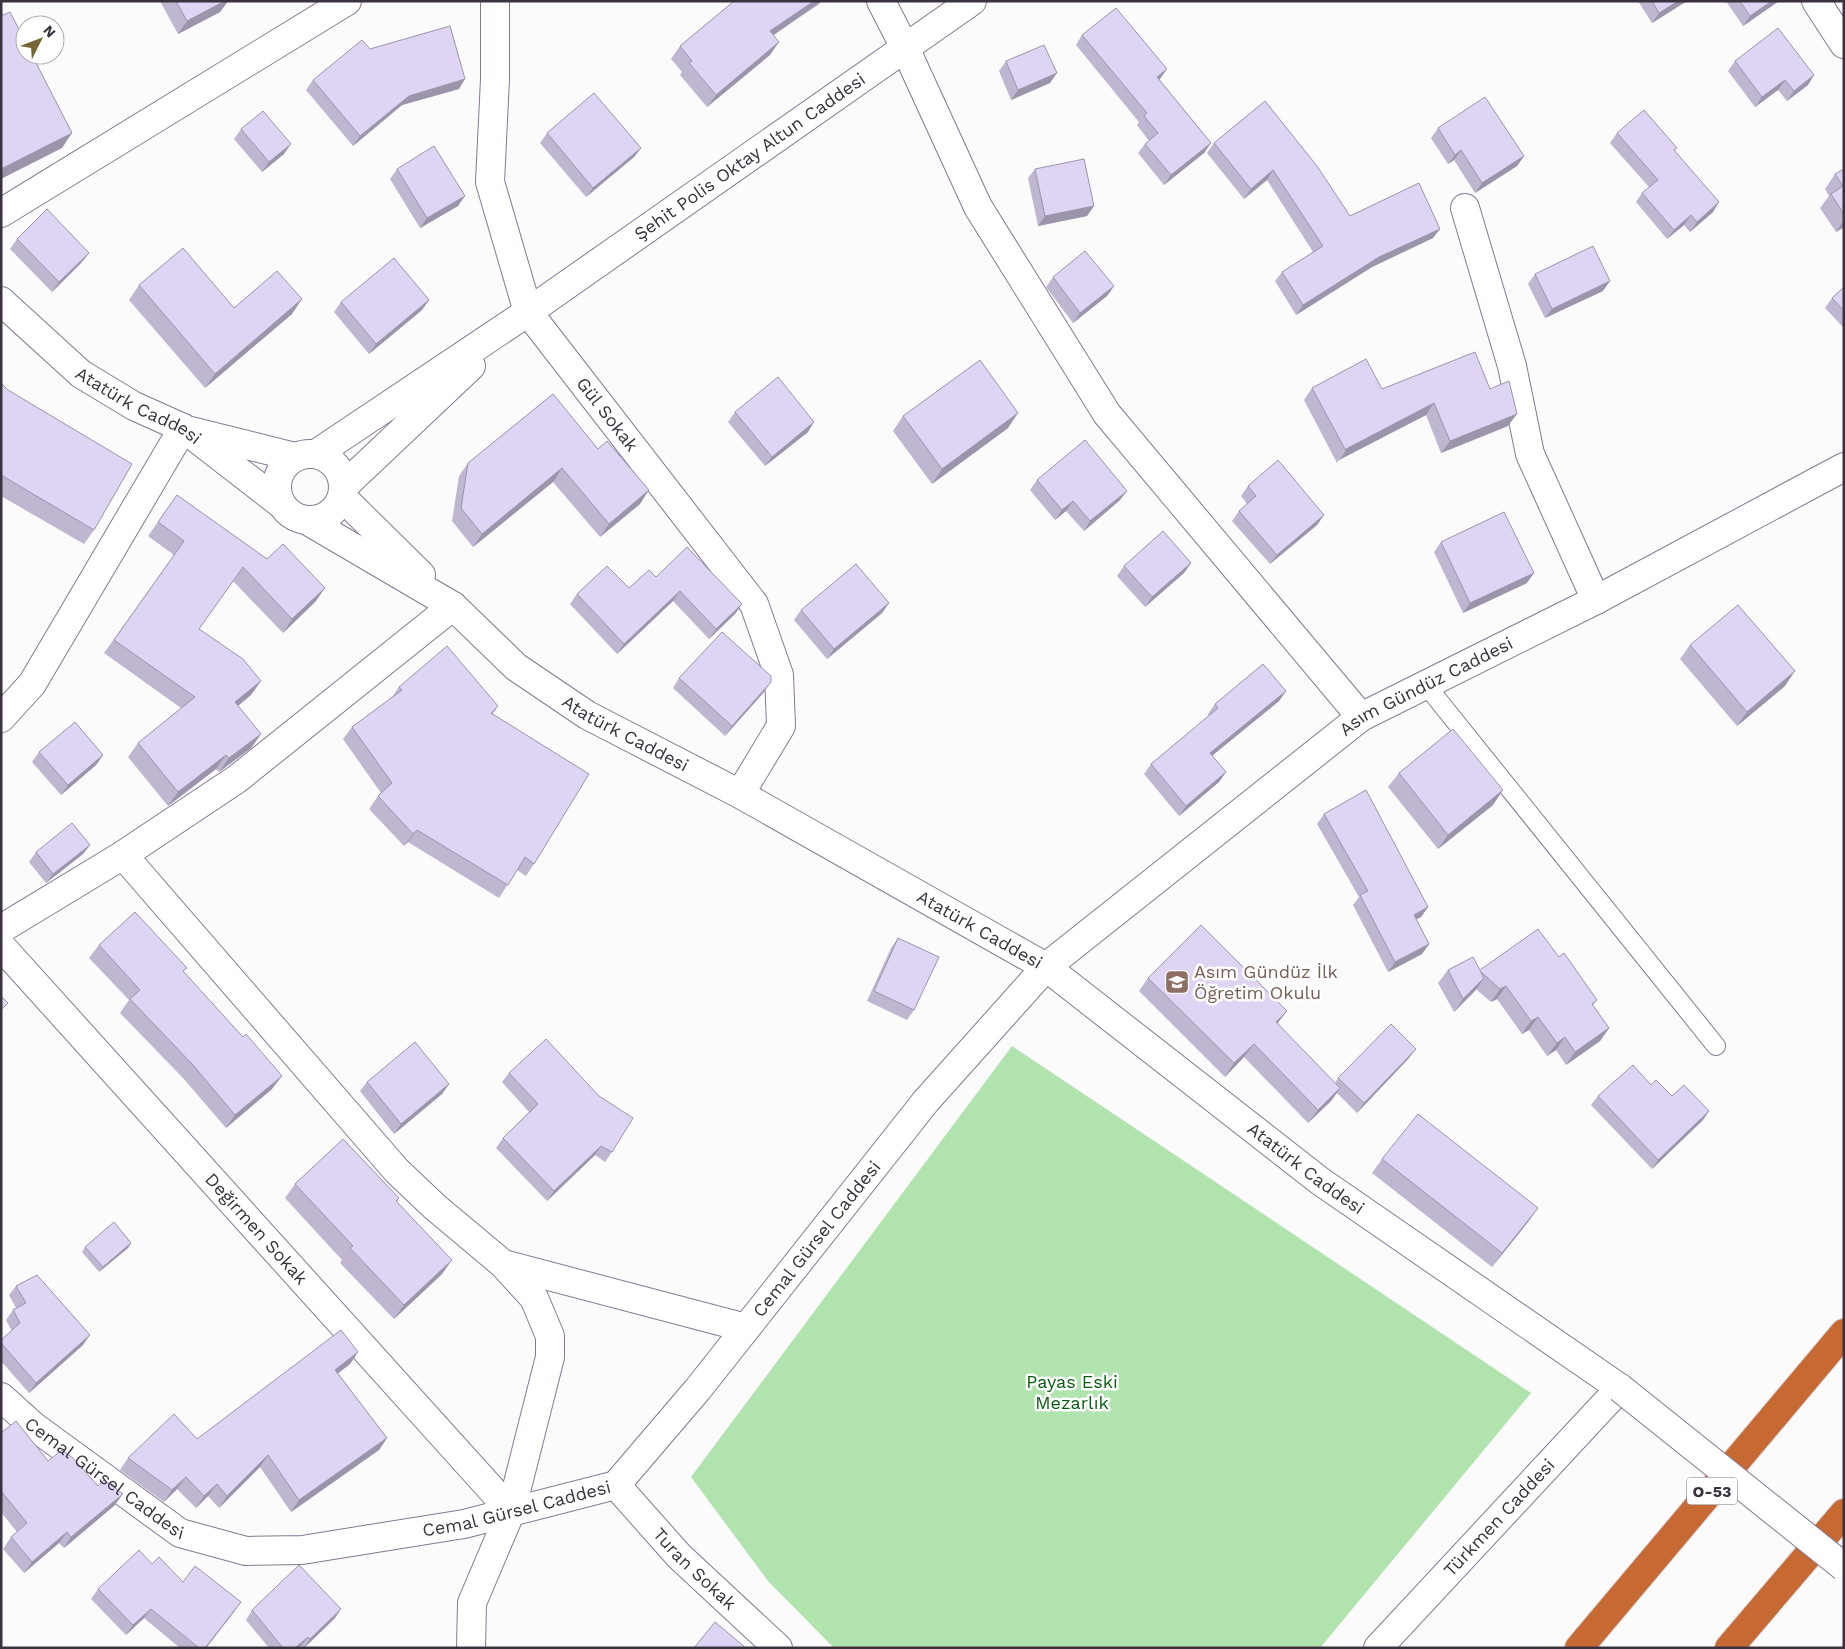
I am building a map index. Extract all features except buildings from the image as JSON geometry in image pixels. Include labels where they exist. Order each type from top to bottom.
[{"type":"highway","name":"O-53","points":[[1578,1648],[1844,1333]]},
{"type":"highway","points":[[1729,1648],[1844,1513]]},
{"type":"street","points":[[1,213],[347,1]]},
{"type":"street","name":"Gül Sokak","points":[[495,1],[495,79],[490,182],[528,312],[754,604],[779,676],[781,726],[740,794]]},
{"type":"street","points":[[881,1],[906,50],[978,207],[1107,414],[1360,718]]},
{"type":"street","name":"Şehit Polis Oktay Altun Caddesi","points":[[306,456],[528,312],[906,50],[972,1]]},
{"type":"street","points":[[1816,1],[1844,44]]},
{"type":"street","points":[[1465,208],[1512,366],[1530,454],[1596,600]]},
{"type":"street","name":"Atatürk Caddesi","points":[[1,301],[81,374],[134,406],[182,428],[281,504]]},
{"type":"street","name":"Şehit Polis Oktay Altun Caddesi","points":[[343,492],[528,312]]},
{"type":"street","points":[[1,718],[32,684],[182,428],[306,456],[335,465],[341,475],[343,492],[337,507],[329,515],[319,520],[308,521],[288,512],[281,504],[277,494],[280,472],[286,463],[306,456]]},
{"type":"street","name":"Asım Gündüz Caddesi","points":[[1046,967],[1360,718],[1596,600],[1844,467]]},
{"type":"street","points":[[1,929],[123,855],[237,779],[453,606],[343,492]]},
{"type":"street","name":"Atatürk Caddesi","points":[[308,521],[453,606],[516,667],[587,715],[740,794],[1046,967],[1320,1181],[1620,1388],[1844,1567]]},
{"type":"street","points":[[123,855],[397,1172],[435,1207],[503,1264],[534,1298],[550,1336],[550,1357],[511,1512],[472,1603],[471,1648]]},
{"type":"street","name":"Değirmen Sokak","points":[[1,946],[511,1512]]},
{"type":"street","name":"Cemal Gürsel Caddesi","points":[[1,1397],[32,1425],[180,1533],[246,1551],[302,1550],[464,1524],[616,1485],[698,1389],[926,1101],[1046,967]]},
{"type":"street","points":[[503,1264],[746,1328]]},
{"type":"street","name":"Türkmen Caddesi","points":[[1378,1648],[1620,1388]]},
{"type":"street","name":"Turan Sokak","points":[[616,1485],[679,1556],[778,1648]]},
{"type":"lane","points":[[1426,685],[1716,1046]]},
{"type":"green space","name":"Payas Eski Mezarlık","points":[[1012,1046],[1531,1393],[1320,1648],[834,1648],[768,1581],[691,1477]]},
{"type":"place","name":"Asım Gündüz İlk Öğretim Okulu","points":[[1177,982]]}]
